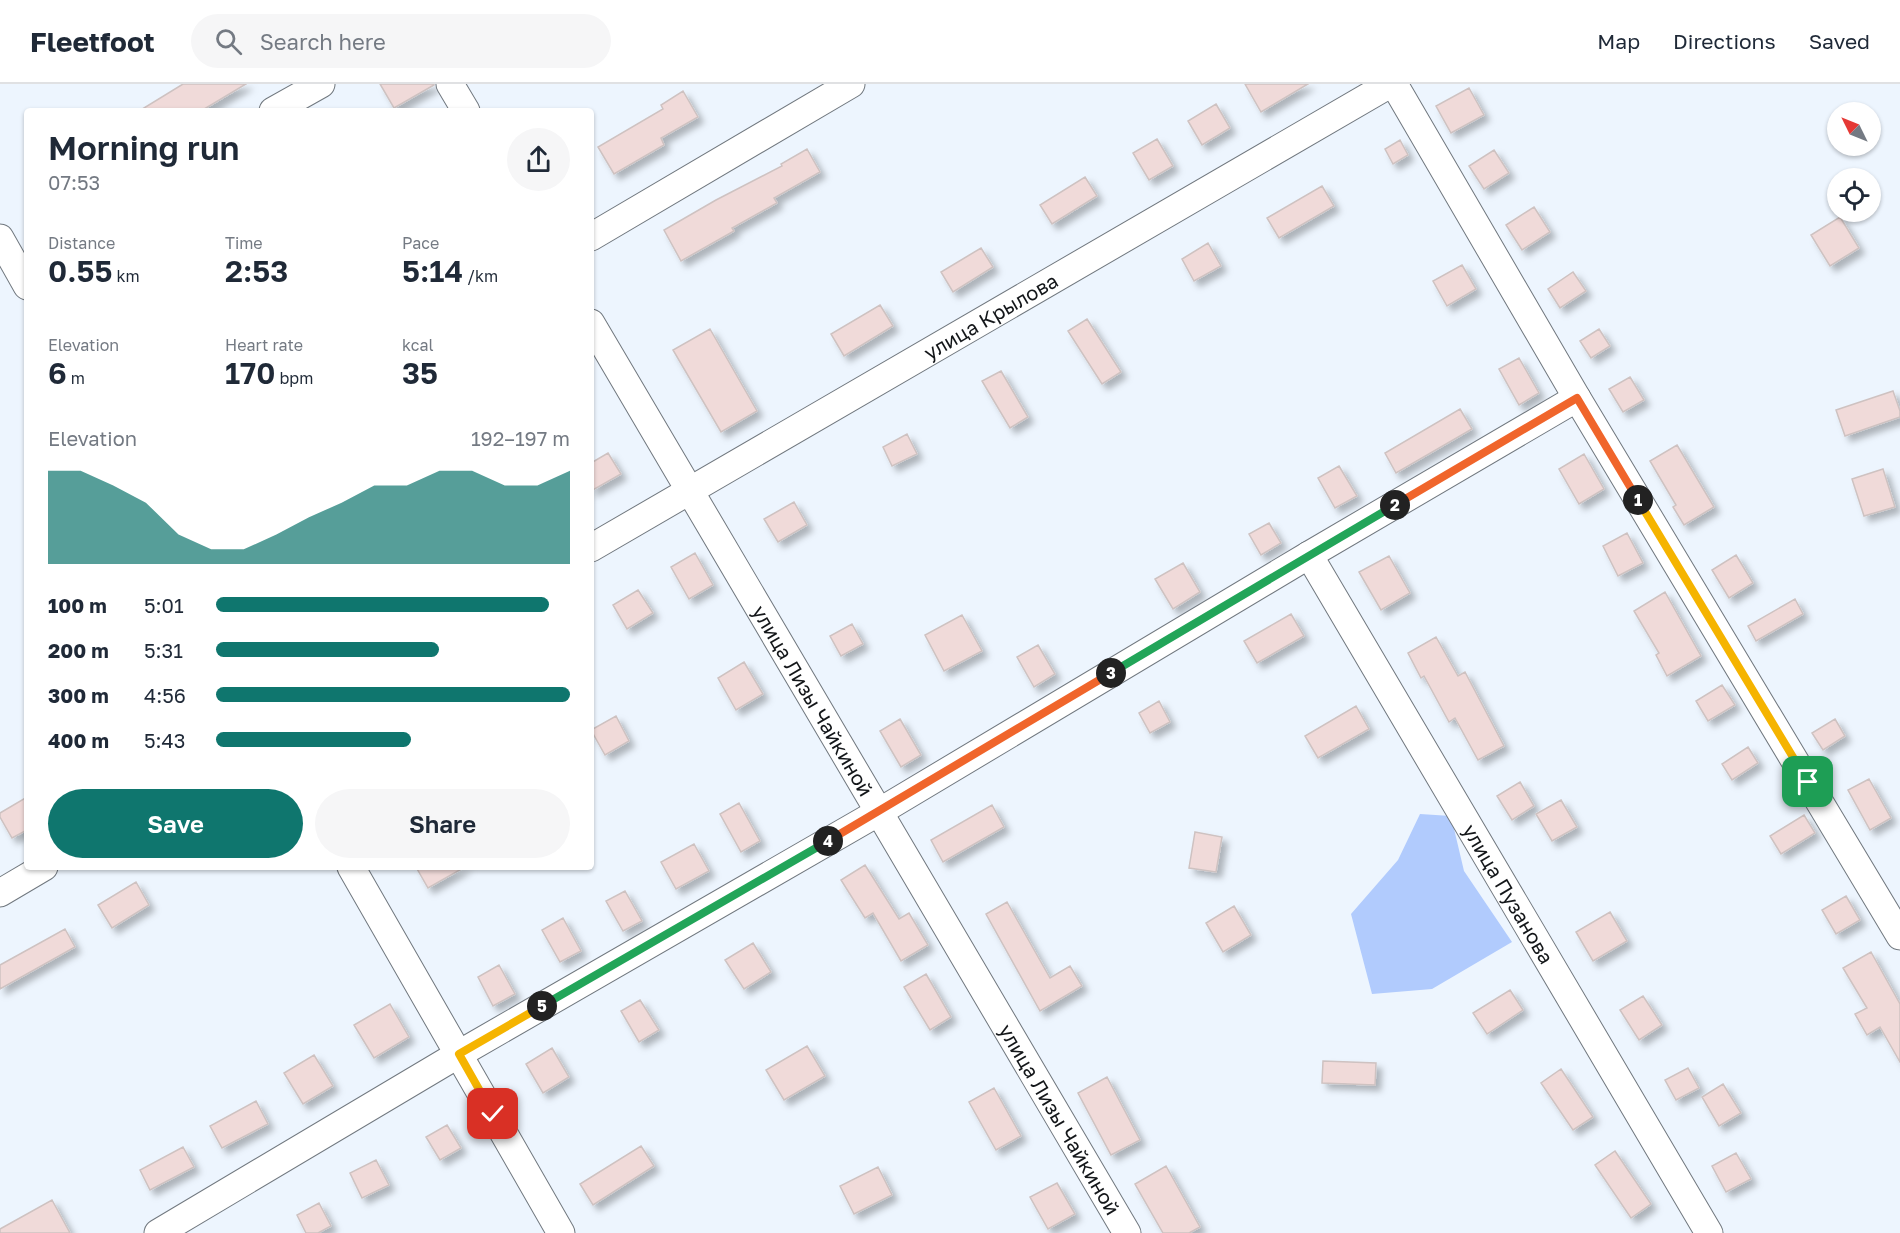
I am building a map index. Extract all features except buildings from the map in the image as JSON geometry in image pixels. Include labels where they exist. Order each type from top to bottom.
[{"type":"street","points":[[278,108],[321,84]]},
{"type":"street","points":[[450,84],[464,108]]},
{"type":"street","points":[[594,235],[851,84]]},
{"type":"street","points":[[1392,84],[1577,398],[1900,936]]},
{"type":"street","name":"улица Крылова","points":[[594,546],[1392,84]]},
{"type":"street","points":[[10,252],[24,280]]},
{"type":"street","name":"улица Лизы Чайкиной","points":[[594,328],[1127,1233]]},
{"type":"street","points":[[158,1233],[459,1054],[879,812],[1577,398]]},
{"type":"street","name":"улица Пузанова","points":[[1309,555],[1709,1233]]},
{"type":"street","points":[[0,893],[39,870]]},
{"type":"street","points":[[353,870],[561,1233]]},
{"type":"water","points":[[1420,814],[1451,816],[1464,871],[1512,942],[1432,989],[1372,994],[1351,914],[1398,860]]},
{"type":"route","points":[[493,1114],[459,1054],[879,812],[1577,398],[1808,782]]}]
